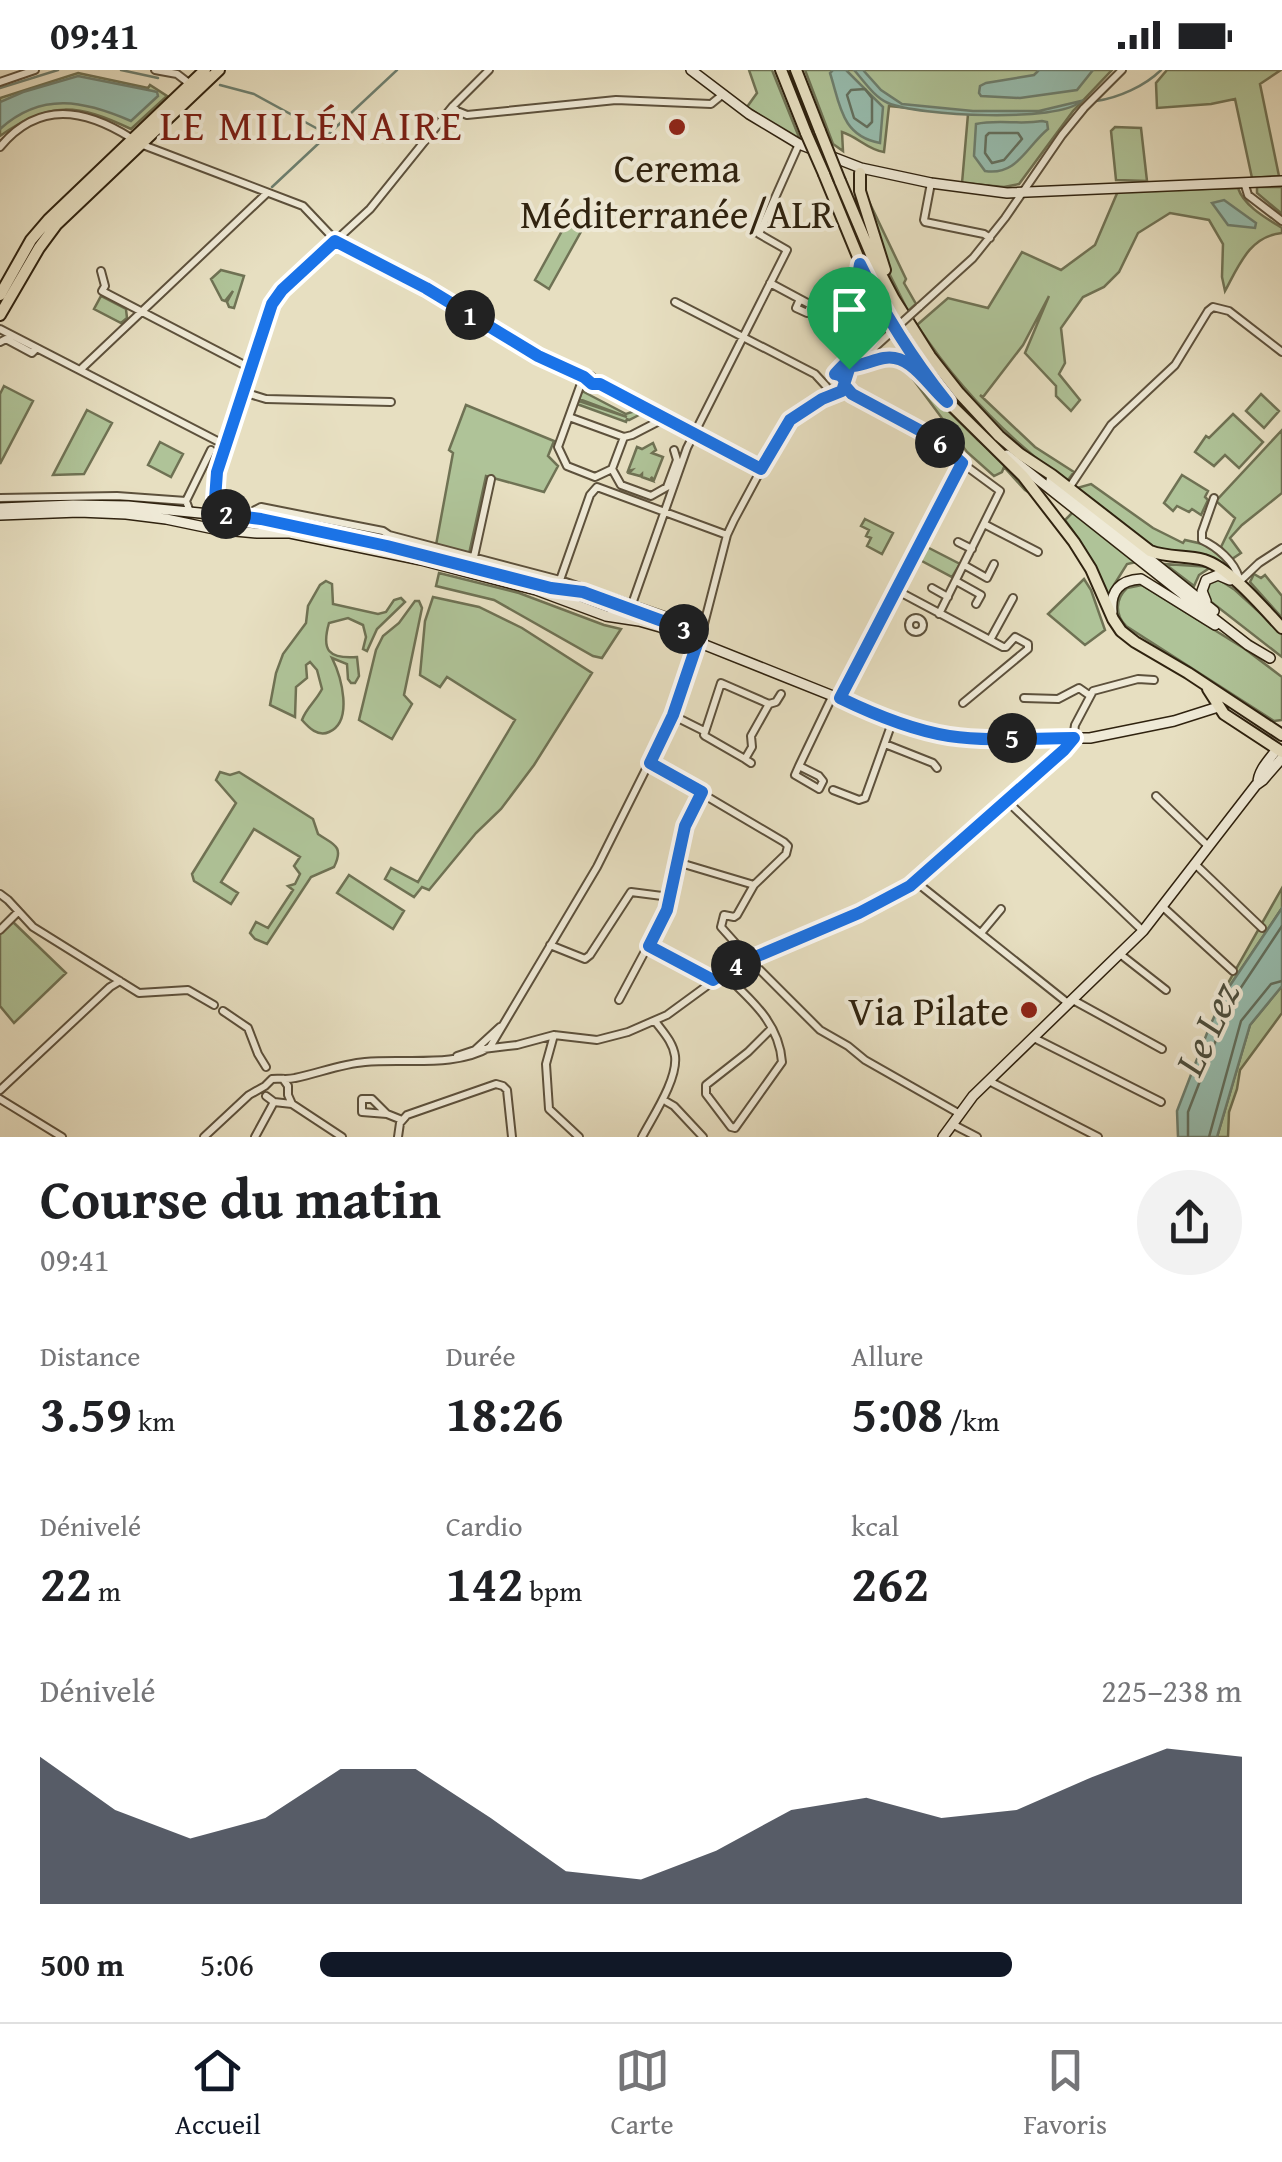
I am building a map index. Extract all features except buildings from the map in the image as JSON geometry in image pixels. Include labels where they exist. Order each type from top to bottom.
[{"type":"main road","points":[[0,315],[56,225],[205,70]]},
{"type":"main road","points":[[0,295],[31,240],[49,219],[219,70]]},
{"type":"main road","points":[[691,70],[761,122],[799,144],[860,170],[995,192],[1282,181]]},
{"type":"main road","points":[[781,70],[860,264],[887,318],[947,402]]},
{"type":"main road","points":[[796,70],[873,259],[915,334],[959,392],[998,436],[1270,658]]},
{"type":"main road","points":[[860,170],[860,192],[894,299]]},
{"type":"main road","points":[[836,383],[868,341],[876,322],[860,264]]},
{"type":"main road","points":[[851,368],[881,358],[910,364],[1022,476],[1083,555],[1113,619],[1128,637],[1282,735]]},
{"type":"main road","points":[[990,443],[1282,667]]},
{"type":"main road","points":[[1020,454],[1150,551],[1167,557],[1208,561],[1224,570],[1282,628]]},
{"type":"main road","points":[[0,512],[79,505],[128,506],[253,518],[387,546],[431,551],[551,588],[562,585],[634,607],[687,630],[698,641]]},
{"type":"main road","points":[[0,512],[149,516],[214,529],[290,533],[422,560],[536,590],[606,616],[639,621],[893,720],[962,738],[1090,738],[1218,707],[1238,706]]},
{"type":"main road","points":[[1210,608],[1202,591],[1206,580],[1218,576],[1237,584]]},
{"type":"main road","points":[[1113,619],[1114,592],[1126,581],[1141,579],[1232,632]]},
{"type":"main road","points":[[943,1137],[988,1080],[1143,930],[1258,783],[1266,763],[1281,751],[1241,727],[1218,707],[1200,682]]},
{"type":"street","points":[[0,82],[35,70]]},
{"type":"street","points":[[155,70],[177,74],[190,84]]},
{"type":"street","points":[[214,513],[217,472],[272,304],[282,290],[370,209],[452,106],[489,70]]},
{"type":"street","points":[[204,1137],[249,1096],[294,1078],[364,1062],[465,1058],[490,1047],[597,867],[673,715],[727,535],[790,420],[822,399],[964,267],[990,238],[1084,108],[1122,70]]},
{"type":"street","points":[[452,106],[467,114],[616,100],[711,104],[722,96]]},
{"type":"street","points":[[0,147],[17,130],[39,118],[64,114],[90,116],[109,124],[136,141],[306,208],[335,241],[426,288],[538,356],[592,384],[600,384],[761,469]]},
{"type":"street","points":[[634,607],[694,433],[787,250],[759,234],[799,144]]},
{"type":"street","points":[[931,182],[925,222],[990,238]]},
{"type":"street","points":[[1244,182],[1248,195],[1282,221]]},
{"type":"street","points":[[80,370],[171,288],[266,192]]},
{"type":"street","points":[[101,271],[105,286],[102,292],[250,368]]},
{"type":"street","points":[[770,283],[811,305],[807,313],[796,308],[800,300]]},
{"type":"street","points":[[675,302],[836,383],[934,438],[1000,490],[940,614]]},
{"type":"street","points":[[1069,488],[1111,425],[1175,365],[1210,309],[1229,311],[1282,352]]},
{"type":"street","points":[[0,328],[226,445]]},
{"type":"street","points":[[0,342],[6,340],[32,353],[37,348]]},
{"type":"street","points":[[584,377],[558,446],[566,466],[596,476],[612,469],[624,437]]},
{"type":"street","points":[[243,392],[266,399],[391,402]]},
{"type":"street","points":[[569,417],[624,437],[665,418]]},
{"type":"street","points":[[190,512],[186,501],[211,450]]},
{"type":"street","points":[[612,469],[621,486],[650,496],[667,487],[677,460],[674,450]]},
{"type":"street","points":[[798,766],[962,463]]},
{"type":"street","points":[[491,479],[473,561],[562,585],[595,488],[727,535]]},
{"type":"street","points":[[0,498],[117,496],[186,501]]},
{"type":"street","points":[[1214,498],[1202,540],[1214,546],[1235,568],[1237,584]]},
{"type":"street","points":[[253,518],[261,507],[383,531],[431,551]]},
{"type":"street","points":[[984,524],[1038,552]]},
{"type":"street","points":[[383,531],[387,546]]},
{"type":"street","points":[[958,542],[972,549]]},
{"type":"street","points":[[1237,584],[1282,548]]},
{"type":"street","points":[[964,566],[987,578],[994,564]]},
{"type":"street","points":[[956,581],[981,595],[976,604]]},
{"type":"street","points":[[932,588],[948,597]]},
{"type":"street","points":[[896,590],[1006,648],[1015,637],[1028,642],[1029,648],[963,702]]},
{"type":"street","points":[[990,640],[1012,598]]},
{"type":"street","points":[[919,619],[926,606]]},
{"type":"street","points":[[440,1059],[554,1035],[597,1040],[655,1022],[734,966],[859,913],[916,882],[1064,750],[1074,738],[1075,725],[1089,695],[1099,688],[1138,679],[1154,680]]},
{"type":"street","points":[[768,704],[751,736],[748,761],[705,736],[721,683],[768,704],[776,702],[781,694]]},
{"type":"street","points":[[1024,698],[1058,699],[1082,688],[1089,695]]},
{"type":"street","points":[[673,715],[704,730]]},
{"type":"street","points":[[833,790],[860,800],[865,798],[893,720]]},
{"type":"street","points":[[884,744],[937,768]]},
{"type":"street","points":[[650,763],[786,844],[788,852],[754,885],[737,915],[724,915],[721,928],[754,965],[812,1015],[820,1030],[960,1114]]},
{"type":"street","points":[[619,1000],[667,910],[685,826],[702,792]]},
{"type":"street","points":[[1156,796],[1208,846]]},
{"type":"street","points":[[1006,800],[1143,930]]},
{"type":"street","points":[[677,862],[754,885]]},
{"type":"street","points":[[1194,864],[1262,928]]},
{"type":"street","points":[[916,882],[1071,1002],[1162,1049]]},
{"type":"street","points":[[550,945],[585,959],[631,892],[670,897]]},
{"type":"street","points":[[0,894],[33,927],[143,994],[188,990],[214,1005]]},
{"type":"street","points":[[1163,907],[1233,971]]},
{"type":"street","points":[[981,933],[1001,909]]},
{"type":"street","points":[[0,930],[18,912]]},
{"type":"street","points":[[649,946],[713,980]]},
{"type":"street","points":[[1120,954],[1166,990]]},
{"type":"street","points":[[723,973],[764,1013],[771,1029],[781,1053],[782,1062],[736,1128],[732,1127],[706,1094],[706,1085],[771,1029]]},
{"type":"street","points":[[0,1090],[120,981]]},
{"type":"street","points":[[223,1011],[248,1028],[266,1068],[292,1104],[342,1137]]},
{"type":"street","points":[[642,1137],[674,1071],[672,1044],[655,1022]]},
{"type":"street","points":[[475,1050],[504,1023]]},
{"type":"street","points":[[554,1035],[546,1064],[549,1109],[579,1137]]},
{"type":"street","points":[[498,1036],[509,1045]]},
{"type":"street","points":[[1034,1038],[1162,1102]]},
{"type":"street","points":[[988,1080],[1098,1137]]},
{"type":"street","points":[[246,1100],[266,1096],[279,1084]]},
{"type":"street","points":[[254,1137],[277,1102],[279,1084]]},
{"type":"street","points":[[398,1137],[402,1120],[415,1111],[498,1084],[507,1090],[512,1137]]},
{"type":"street","points":[[266,1096],[292,1104]]},
{"type":"street","points":[[0,1098],[62,1137]]},
{"type":"street","points":[[667,1102],[704,1137]]},
{"type":"street","points":[[386,1114],[402,1120]]},
{"type":"street","points":[[952,1124],[977,1137]]},
{"type":"shaded area","points":[[749,70],[772,70],[801,142],[747,107],[757,93]]},
{"type":"shaded area","points":[[805,70],[1112,70],[1073,111],[1019,184],[1004,187],[962,183],[968,114],[889,106],[884,152],[842,132],[843,151],[833,144]]},
{"type":"shaded area","points":[[1167,70],[1281,70],[1260,84],[1279,176],[1252,178],[1235,99],[1157,108],[1156,83]]},
{"type":"shaded area","points":[[78,73],[148,88],[150,85],[167,96],[131,129],[95,114],[64,110],[34,116],[0,136],[0,98]]},
{"type":"shaded area","points":[[1115,127],[1141,128],[1147,181],[1116,180],[1111,131]]},
{"type":"shaded area","points":[[827,173],[835,174],[900,318],[895,324],[880,298]]},
{"type":"shaded area","points":[[1257,187],[1282,187],[1282,214],[1257,193]]},
{"type":"shaded area","points":[[1238,188],[1250,206],[1282,228],[1282,233],[1254,246],[1225,291],[1223,244],[1209,220],[1170,213],[1138,233],[1119,272],[1104,287],[1083,297],[1061,328],[1065,363],[1059,374],[1080,400],[1071,411],[1056,396],[1056,386],[1025,353],[1049,296],[1023,345],[983,397],[980,395],[1035,447],[1074,472],[1068,480],[1043,464],[984,409],[917,325],[948,298],[988,308],[1022,252],[1061,270],[1095,245],[1118,191]]},
{"type":"shaded area","points":[[863,189],[916,304],[908,311],[889,273]]},
{"type":"shaded area","points":[[568,220],[583,228],[549,289],[535,280]]},
{"type":"shaded area","points":[[221,270],[244,276],[234,308],[227,302],[233,291],[222,300],[211,279]]},
{"type":"shaded area","points":[[101,296],[126,309],[127,318],[121,323],[94,309]]},
{"type":"shaded area","points":[[907,328],[1007,451],[936,384],[901,332]]},
{"type":"shaded area","points":[[904,367],[1033,495],[1004,467],[994,476],[967,452]]},
{"type":"shaded area","points":[[4,386],[33,401],[0,464],[0,394]]},
{"type":"shaded area","points":[[582,391],[626,414],[635,411],[639,415],[626,422],[577,404],[579,401],[627,417],[579,399]]},
{"type":"shaded area","points":[[1261,394],[1279,411],[1264,428],[1246,411]]},
{"type":"shaded area","points":[[466,405],[554,441],[548,456],[558,466],[544,492],[486,476],[469,554],[436,545],[453,453],[449,450]]},
{"type":"shaded area","points":[[87,410],[112,423],[84,474],[53,475]]},
{"type":"shaded area","points":[[1233,414],[1263,442],[1239,468],[1225,455],[1214,466],[1195,452],[1206,436],[1209,438]]},
{"type":"shaded area","points":[[1282,430],[1282,493],[1230,538],[1241,553],[1232,559],[1221,547],[1235,518],[1216,501]]},
{"type":"shaded area","points":[[160,442],[183,454],[171,477],[148,465]]},
{"type":"shaded area","points":[[653,443],[656,450],[652,453],[663,457],[654,480],[629,473],[637,447],[642,449]]},
{"type":"shaded area","points":[[1182,475],[1208,491],[1201,515],[1177,506],[1173,511],[1164,503]]},
{"type":"shaded area","points":[[1091,484],[1153,528],[1183,543],[1185,540],[1207,545],[1232,567],[1230,570],[1205,557],[1151,546],[1077,488]]},
{"type":"shaded area","points":[[1073,512],[1136,562],[1127,564],[1112,588],[1108,606],[1091,561],[1065,520]]},
{"type":"shaded area","points":[[865,519],[893,533],[882,554],[867,546],[871,538],[866,536],[869,530],[861,526]]},
{"type":"shaded area","points":[[927,547],[960,564],[952,577],[920,560]]},
{"type":"shaded area","points":[[1165,564],[1211,567],[1199,575],[1194,586]]},
{"type":"shaded area","points":[[439,573],[519,593],[621,629],[602,658],[593,656],[494,600],[436,586]]},
{"type":"shaded area","points":[[1254,574],[1261,578],[1265,575],[1282,596],[1282,618],[1250,582]]},
{"type":"shaded area","points":[[1084,579],[1105,630],[1085,645],[1048,614]]},
{"type":"shaded area","points":[[1218,579],[1282,633],[1282,657],[1210,601],[1206,591],[1209,582]]},
{"type":"shaded area","points":[[326,581],[332,584],[333,604],[378,614],[386,612],[394,600],[401,598],[405,602],[377,629],[367,651],[363,649],[363,625],[348,618],[329,623],[327,647],[334,655],[357,657],[359,676],[351,683],[347,664],[332,658],[342,686],[343,708],[337,726],[321,733],[302,720],[322,689],[317,670],[310,662],[306,665],[307,678],[296,687],[295,717],[270,705],[283,654],[306,623],[308,606]]},
{"type":"shaded area","points":[[1142,585],[1245,649],[1282,677],[1282,720],[1274,721],[1126,626],[1118,612],[1120,597],[1127,588]]},
{"type":"shaded area","points":[[433,597],[479,607],[522,628],[592,673],[501,809],[429,890],[422,887],[414,897],[385,879],[391,868],[418,882],[515,720],[447,677],[440,687],[420,675],[425,621]]},
{"type":"shaded area","points":[[415,601],[422,608],[404,695],[412,704],[392,739],[359,720],[376,650],[383,636],[399,623]]},
{"type":"shaded area","points":[[220,772],[239,772],[313,819],[318,834],[337,850],[334,867],[311,877],[267,944],[250,933],[256,922],[268,928],[293,890],[288,886],[295,884],[300,874],[294,866],[300,857],[254,829],[221,882],[238,893],[231,904],[194,881],[192,874],[236,803],[216,780]]},
{"type":"shaded area","points":[[349,875],[404,911],[393,929],[337,893]]},
{"type":"shaded area","points":[[1282,888],[1282,908],[1223,992]]},
{"type":"shaded area","points":[[13,922],[66,973],[14,1023],[0,1006],[0,934]]},
{"type":"shaded area","points":[[1282,986],[1282,1013],[1240,1070],[1229,1112],[1228,1137],[1217,1137],[1250,1025]]},
{"type":"water","points":[[846,70],[883,107],[880,143],[857,133],[844,117],[830,73]]},
{"type":"water","points":[[854,70],[863,70],[881,90],[902,104],[973,111],[1039,111],[1081,101],[1068,108],[1018,115],[904,108],[883,100]]},
{"type":"water","points":[[1039,70],[1093,70],[1077,90],[1020,98],[979,93],[980,86],[986,83],[1034,75]]},
{"type":"water","points":[[78,76],[157,92],[158,96],[131,121],[97,108],[64,103],[32,109],[0,129],[0,102]]},
{"type":"water","points":[[1047,122],[1048,129],[1013,165],[985,171],[974,156],[976,124]]},
{"type":"water","points":[[1224,200],[1256,223],[1255,228],[1228,225],[1212,203]]},
{"type":"water","points":[[1282,908],[1282,986],[1250,1025],[1217,1137],[1178,1137],[1177,1111],[1209,1028],[1225,993]]},
{"type":"waterway","points":[[0,88],[58,70]]},
{"type":"waterway","points":[[121,70],[158,78]]},
{"type":"waterway","points":[[272,187],[397,70]]},
{"type":"waterway","points":[[1096,101],[1131,90],[1161,70]]},
{"type":"waterway","points":[[220,85],[254,94],[327,134]]},
{"type":"place","name":"Cerema Méditerranée/ALR","points":[[677,127]]},
{"type":"place","name":"Via Pilate","points":[[1029,1010]]},
{"type":"district","name":"LE MILLÉNAIRE","points":[[312,124]]},
{"type":"route","points":[[849,369],[835,374],[868,341],[876,322],[860,264],[887,318],[947,402],[910,364],[896,358],[853,366],[849,369],[839,375],[844,380],[852,394],[934,438],[962,463],[840,698],[944,735],[1074,738],[910,886],[859,913],[734,966],[713,980],[649,946],[667,910],[685,826],[702,792],[650,763],[673,715],[698,641],[687,630],[578,591],[551,588],[261,519],[214,513],[217,472],[272,304],[335,241],[426,288],[538,356],[592,384],[600,384],[761,469],[790,420],[842,391],[844,380],[849,369]]},
{"type":"water label","name":"Le Lez","points":[[1206,1028]]}]
